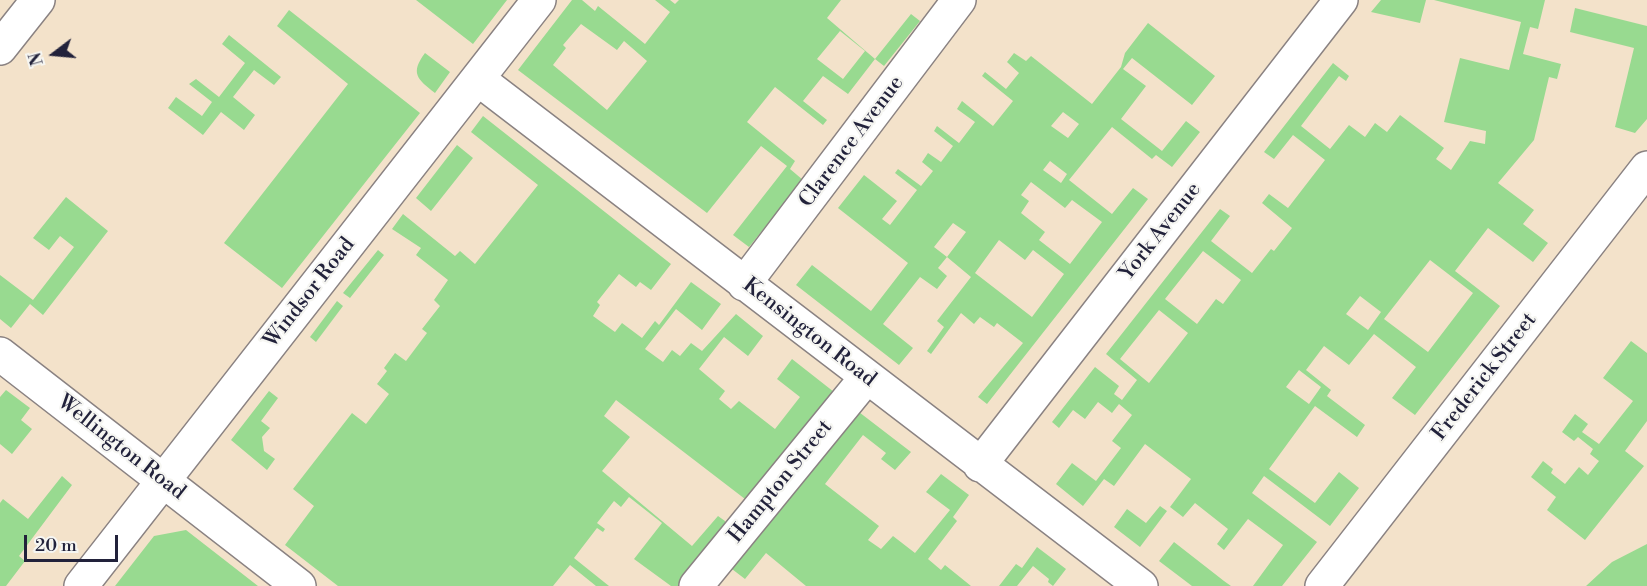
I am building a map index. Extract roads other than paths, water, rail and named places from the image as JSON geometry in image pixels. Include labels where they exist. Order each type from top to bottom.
[{"type":"street","points":[[0,48],[38,0]]},
{"type":"street","name":"Windsor Road","points":[[81,586],[539,0]]},
{"type":"street","name":"Clarence Avenue","points":[[744,284],[959,0]]},
{"type":"street","name":"York Avenue","points":[[980,465],[1341,0]]},
{"type":"street","name":"Kensington Road","points":[[478,79],[866,378],[1141,586]]},
{"type":"street","name":"Frederick Street","points":[[1322,586],[1647,168]]},
{"type":"street","name":"Wellington Road","points":[[0,354],[299,586]]},
{"type":"street","name":"Hampton Street","points":[[696,586],[866,378]]}]
